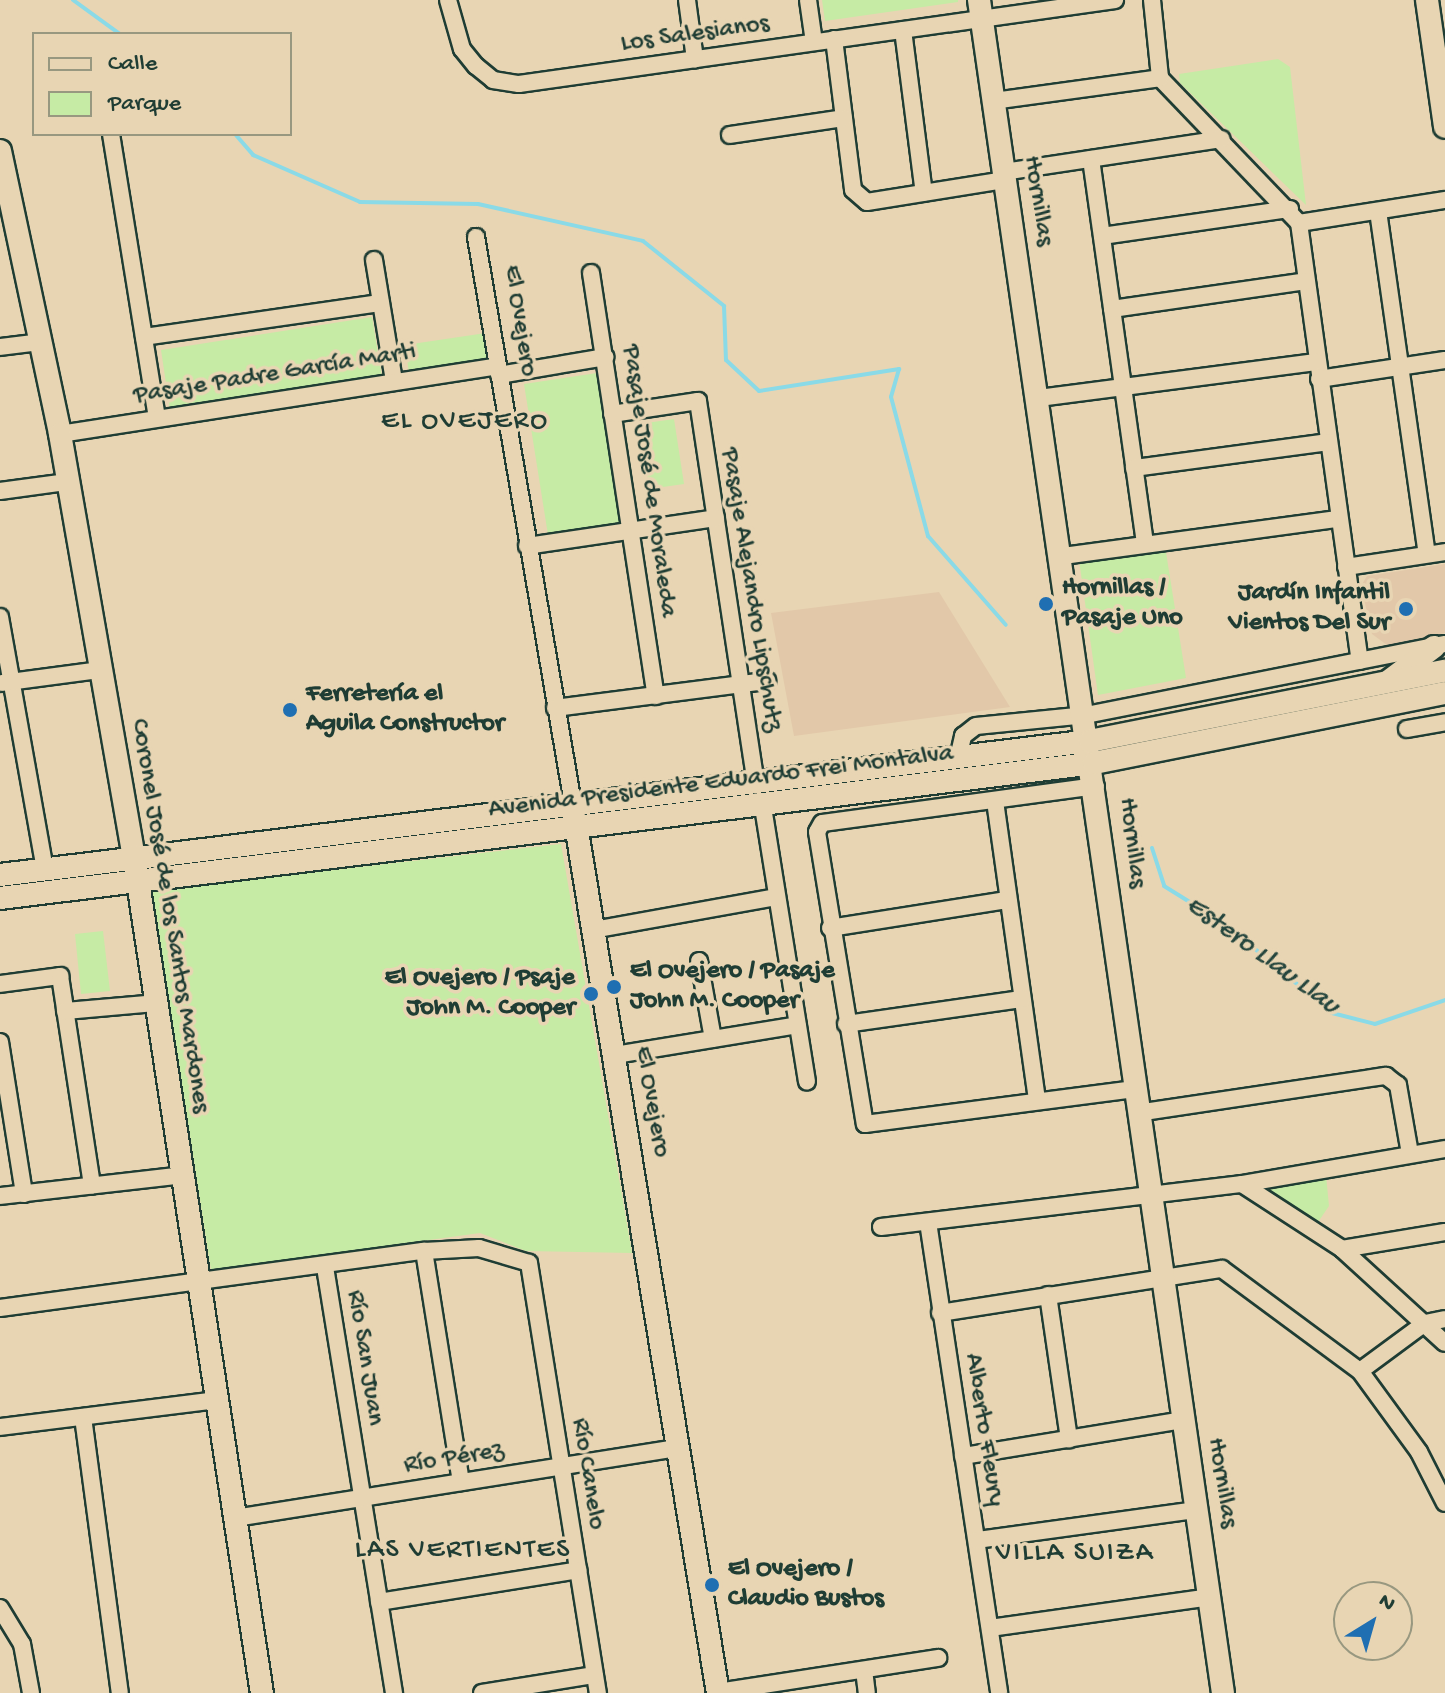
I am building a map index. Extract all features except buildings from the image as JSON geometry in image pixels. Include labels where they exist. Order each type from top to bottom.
[{"type":"street","name":"Los Salesianos","points":[[448,0],[462,49],[476,66],[493,80],[519,84],[903,30],[980,9],[1115,0]]},
{"type":"street","points":[[687,0],[695,59]]},
{"type":"street","points":[[808,0],[814,42]]},
{"type":"street","points":[[1152,0],[1160,78],[1294,216],[1360,661]]},
{"type":"street","points":[[1427,0],[1445,127]]},
{"type":"street","name":"Hornillas","points":[[980,9],[1092,752],[1133,1089],[1164,1277],[1223,1693]]},
{"type":"street","points":[[903,30],[924,193]]},
{"type":"street","points":[[834,39],[853,190],[867,202],[1091,159],[1222,139]]},
{"type":"street","points":[[993,101],[1160,78]]},
{"type":"street","points":[[730,135],[844,118]]},
{"type":"street","points":[[111,136],[157,417]]},
{"type":"street","name":"Coronel José de los Santos Mardones","points":[[0,151],[60,434],[134,856],[262,1693]]},
{"type":"street","points":[[1091,159],[1145,544]]},
{"type":"street","points":[[1102,236],[1294,216],[1378,211],[1445,200]]},
{"type":"street","points":[[1378,211],[1427,554]]},
{"type":"street","name":"El Ovejero","points":[[476,237],[615,1055],[718,1692]]},
{"type":"street","points":[[374,260],[394,381]]},
{"type":"street","name":"Pasaje José de Moraleda","points":[[591,273],[656,696]]},
{"type":"street","points":[[1112,309],[1306,281]]},
{"type":"street","points":[[144,337],[381,303]]},
{"type":"street","points":[[0,347],[40,342]]},
{"type":"street","name":"Pasaje Padre García Marti","points":[[60,434],[394,381],[605,357]]},
{"type":"street","points":[[1039,398],[1123,387],[1317,370],[1401,367],[1445,360]]},
{"type":"street","name":"Pasaje Alejandro Lipschutz","points":[[612,414],[698,401],[756,786]]},
{"type":"street","points":[[1134,468],[1328,442]]},
{"type":"street","points":[[0,491],[67,482]]},
{"type":"street","points":[[527,546],[716,518]]},
{"type":"street","points":[[1063,556],[1338,519]]},
{"type":"street","points":[[1346,567],[1445,552]]},
{"type":"street","points":[[0,617],[5,683],[45,869]]},
{"type":"street","points":[[1384,684],[1439,646]]},
{"type":"street","name":"Avenida Presidente Eduardo Frei Montalva","points":[[958,758],[963,736],[976,726],[1086,715],[1439,646]]},
{"type":"street","points":[[5,683],[100,670]]},
{"type":"street","name":"Avenida Presidente Eduardo Frei Montalva","points":[[0,898],[575,820],[756,786],[958,758],[1092,752],[1445,671]]},
{"type":"street","points":[[555,708],[767,681]]},
{"type":"street","name":"Avenida Presidente Eduardo Frei Montalva","points":[[0,875],[134,856],[763,807],[1445,693]]},
{"type":"street","points":[[1407,729],[1445,722]]},
{"type":"street","name":"Avenida Presidente Eduardo Frei Montalva","points":[[830,928],[820,824],[1096,786]]},
{"type":"street","points":[[995,801],[1037,1101]]},
{"type":"street","points":[[763,807],[807,1082]]},
{"type":"street","points":[[593,930],[777,897]]},
{"type":"street","points":[[1007,900],[830,928],[865,1124],[1133,1089]]},
{"type":"street","points":[[699,961],[713,1039]]},
{"type":"street","points":[[0,984],[60,976],[92,1186]]},
{"type":"street","points":[[846,1024],[1022,999]]},
{"type":"street","points":[[65,1011],[156,1003]]},
{"type":"street","points":[[615,1055],[798,1025]]},
{"type":"street","points":[[0,1042],[24,1194]]},
{"type":"street","points":[[1137,1113],[1386,1076],[1398,1085],[1410,1154]]},
{"type":"street","points":[[881,1227],[1149,1191],[1242,1184],[1445,1149]]},
{"type":"street","points":[[0,1196],[183,1175]]},
{"type":"street","points":[[1242,1184],[1342,1249],[1445,1343]]},
{"type":"street","name":"Alberto Fleury","points":[[928,1222],[999,1693]]},
{"type":"street","points":[[1342,1249],[1445,1232]]},
{"type":"street","name":"Río Canelo","points":[[424,1251],[479,1248],[529,1263],[598,1693]]},
{"type":"street","points":[[0,1308],[200,1286],[424,1251],[461,1482]]},
{"type":"street","name":"Río San Juan","points":[[325,1267],[394,1693]]},
{"type":"street","points":[[940,1313],[1222,1269],[1360,1371],[1445,1503]]},
{"type":"street","points":[[1048,1295],[1069,1439]]},
{"type":"street","points":[[1360,1371],[1425,1323],[1445,1319]]},
{"type":"street","points":[[0,1427],[217,1400]]},
{"type":"street","points":[[83,1417],[120,1693]]},
{"type":"street","points":[[963,1456],[1182,1420]]},
{"type":"street","name":"Río Pérez","points":[[235,1518],[679,1448]]},
{"type":"street","points":[[977,1540],[1196,1510]]},
{"type":"street","points":[[379,1602],[578,1570]]},
{"type":"street","points":[[990,1628],[1211,1597]]},
{"type":"street","points":[[0,1608],[22,1644],[31,1693]]},
{"type":"street","points":[[718,1692],[938,1658]]},
{"type":"street","points":[[864,1670],[867,1693]]},
{"type":"street","points":[[482,1693],[595,1675]]},
{"type":"shaded area","name":"Jardín Infantil Vientos Del Sur","points":[[1445,564],[1445,633],[1387,645],[1372,634],[1361,586],[1367,576]]},
{"type":"shaded area","points":[[939,592],[1010,707],[794,736],[771,613]]},
{"type":"green space","points":[[822,0],[958,0],[958,2],[825,21]]},
{"type":"green space","points":[[1278,59],[1290,67],[1306,205],[1180,83],[1179,74]]},
{"type":"green space","points":[[372,317],[382,377],[170,410],[161,350]]},
{"type":"green space","points":[[486,333],[490,361],[409,373],[405,345]]},
{"type":"green space","points":[[597,373],[621,524],[548,535],[524,384]]},
{"type":"green space","points":[[674,419],[684,484],[649,489],[639,424]]},
{"type":"green space","points":[[1165,546],[1186,678],[1098,695],[1079,560]]},
{"type":"green space","points":[[561,844],[632,1253],[526,1251],[480,1233],[211,1270],[152,891]]},
{"type":"green space","points":[[103,931],[110,991],[81,994],[75,934]]},
{"type":"green space","points":[[1326,1175],[1329,1206],[1316,1225],[1263,1191],[1264,1183]]},
{"type":"waterway","name":"Estero Llau Llau","points":[[73,0],[117,32]]},
{"type":"waterway","name":"Estero Llau Llau","points":[[237,136],[253,155],[360,202],[478,204],[643,241],[724,306],[726,360],[759,391],[899,369],[891,397],[928,536],[1006,625]]},
{"type":"waterway","name":"Estero Llau Llau","points":[[1152,848],[1164,886],[1225,924],[1332,1013],[1375,1024],[1445,1000]]},
{"type":"place","name":"Hornillas / Pasaje Uno","points":[[1046,604]]},
{"type":"place","name":"Jardín Infantil Vientos Del Sur","points":[[1406,609]]},
{"type":"place","name":"Ferretería el Aguila Constructor","points":[[290,710]]},
{"type":"place","name":"El Ovejero / Pasaje John M. Cooper","points":[[614,987]]},
{"type":"place","name":"El Ovejero / Psaje John M. Cooper","points":[[591,994]]},
{"type":"place","name":"El Ovejero / Claudio Bustos","points":[[712,1585]]},
{"type":"district","name":"EL OVEJERO","points":[[465,422]]},
{"type":"district","name":"LAS VERTIENTES","points":[[463,1551]]},
{"type":"district","name":"VILLA SUIZA","points":[[1075,1554]]}]
